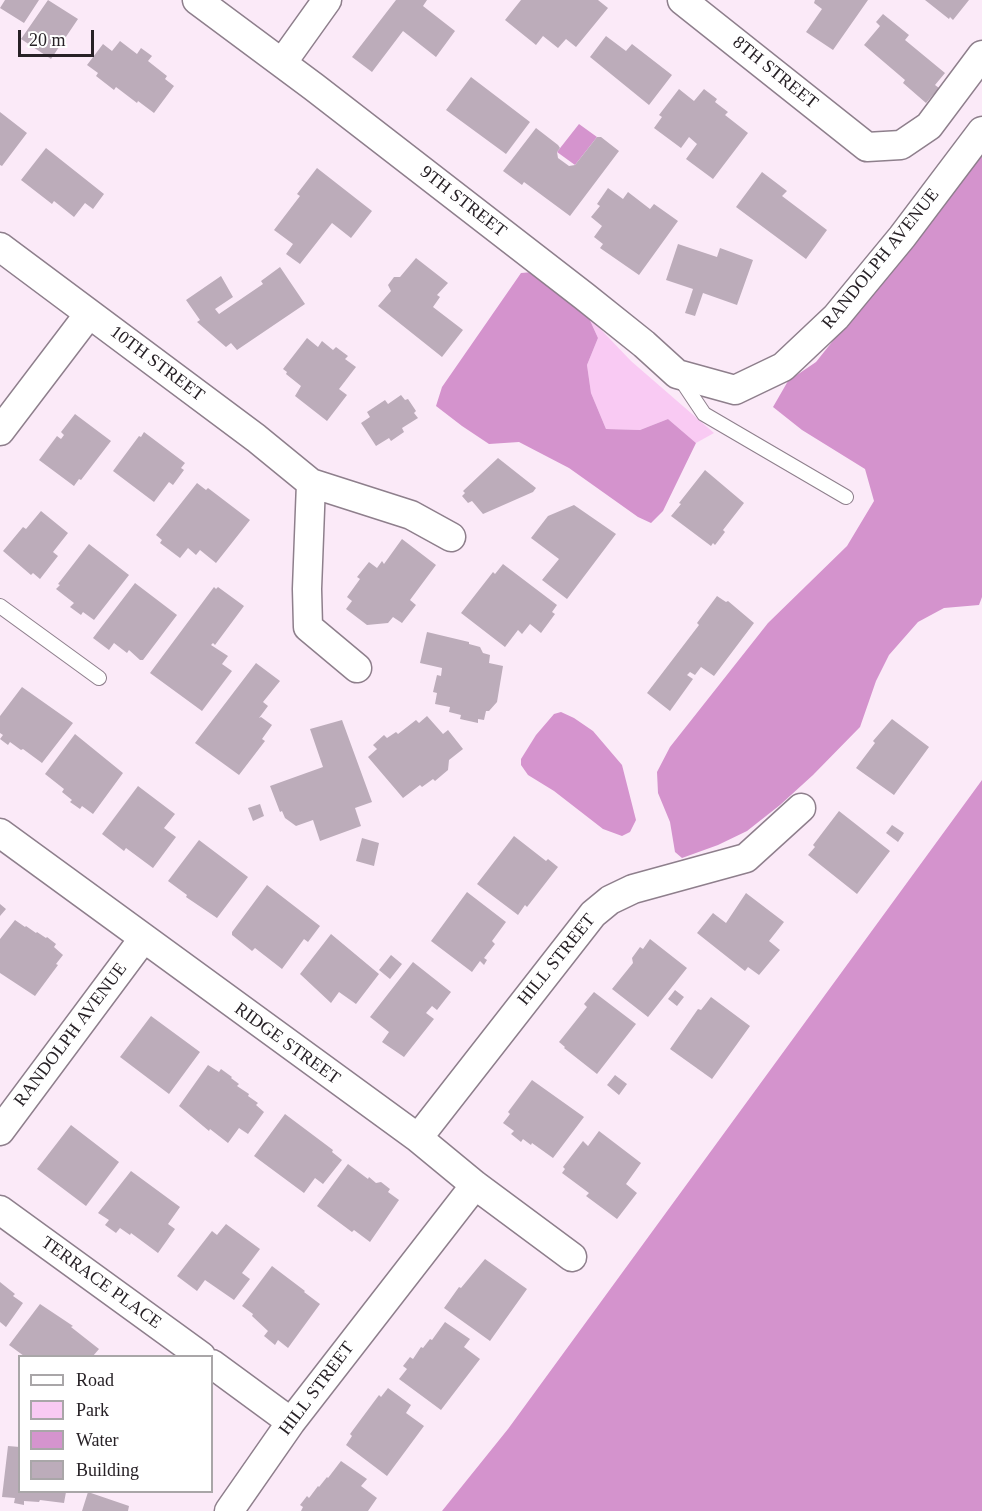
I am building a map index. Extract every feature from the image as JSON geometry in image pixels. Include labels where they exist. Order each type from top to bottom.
[{"type":"street","name":"9TH STREET","points":[[197,0],[584,296],[677,374],[735,390]]},
{"type":"street","points":[[282,63],[327,0]]},
{"type":"street","name":"8TH STREET","points":[[682,0],[867,147],[901,145],[929,126],[982,55]]},
{"type":"street","name":"RANDOLPH AVENUE","points":[[735,390],[783,367],[836,317],[902,237],[982,131]]},
{"type":"street","name":"10TH STREET","points":[[0,248],[256,438],[311,483]]},
{"type":"street","points":[[0,431],[89,314]]},
{"type":"street","points":[[357,668],[308,627],[311,483],[411,515],[451,537]]},
{"type":"street","name":"HILL STREET","points":[[418,1138],[593,914],[610,900],[633,889],[746,858],[801,808]]},
{"type":"street","name":"RIDGE STREET","points":[[0,833],[142,939],[418,1138],[475,1185],[572,1257]]},
{"type":"street","name":"RANDOLPH AVENUE","points":[[0,1131],[142,939]]},
{"type":"street","name":"HILL STREET","points":[[229,1511],[291,1422],[475,1185]]},
{"type":"street","name":"TERRACE PLACE","points":[[0,1210],[200,1355]]},
{"type":"street","points":[[213,1366],[291,1422]]},
{"type":"lane","points":[[677,374],[704,414],[846,496]]},
{"type":"lane","points":[[0,606],[99,678]]},
{"type":"green space","points":[[588,316],[631,361],[714,433],[696,443],[668,419],[640,430],[606,429],[591,393],[587,365],[598,338]]},
{"type":"shaded area","points":[[982,154],[982,597],[979,605],[944,608],[918,622],[889,655],[876,681],[860,727],[813,775],[747,831],[718,845],[682,858],[675,852],[670,822],[658,793],[657,772],[670,747],[768,623],[847,546],[874,501],[865,469],[802,430],[773,407],[788,381],[816,362]]},
{"type":"shaded area","points":[[533,272],[588,316],[598,338],[587,365],[591,393],[606,429],[640,430],[668,419],[696,443],[663,511],[651,523],[638,517],[569,468],[519,442],[489,444],[436,406],[442,387],[521,273]]},
{"type":"shaded area","points":[[982,780],[982,1511],[442,1511],[508,1429]]},
{"type":"water","points":[[579,124],[597,137],[575,165],[557,152]]},
{"type":"water","points":[[561,712],[593,731],[622,765],[636,820],[630,832],[622,836],[603,829],[554,791],[528,775],[521,765],[521,759],[536,735],[554,714]]},
{"type":"building","points":[[5,0],[39,0],[24,23],[0,8]]},
{"type":"building","points":[[48,0],[78,19],[51,59],[21,39]]},
{"type":"building","points":[[396,0],[427,0],[423,6],[455,31],[436,57],[403,31],[372,72],[352,57]]},
{"type":"building","points":[[521,0],[598,0],[608,8],[576,47],[566,39],[558,48],[543,36],[536,45],[505,20]]},
{"type":"building","points":[[815,0],[868,0],[833,50],[806,32],[822,9],[814,3]]},
{"type":"building","points":[[925,0],[969,0],[953,20]]},
{"type":"building","points":[[883,14],[909,35],[905,40],[945,73],[935,85],[939,88],[926,103],[903,83],[905,80],[864,45],[880,26],[876,22]]},
{"type":"building","points":[[606,36],[626,51],[632,44],[672,75],[649,105],[590,57]]},
{"type":"building","points":[[120,41],[137,54],[141,48],[152,56],[148,61],[167,76],[165,79],[174,86],[154,113],[116,87],[114,90],[96,76],[98,73],[87,65],[103,44],[112,51]]},
{"type":"building","points":[[471,77],[530,122],[506,154],[446,110]]},
{"type":"building","points":[[679,89],[694,101],[704,89],[728,112],[725,115],[748,133],[713,179],[686,159],[697,144],[689,137],[681,148],[654,128],[662,117],[659,115]]},
{"type":"building","points":[[0,112],[27,133],[2,166],[0,165]]},
{"type":"building","points":[[536,128],[558,145],[560,148],[557,152],[558,158],[569,166],[575,165],[597,137],[601,137],[619,151],[570,216],[524,182],[522,185],[503,171]]},
{"type":"building","points":[[46,148],[104,194],[93,209],[85,203],[74,217],[54,201],[52,204],[21,180]]},
{"type":"building","points":[[317,168],[372,211],[351,238],[332,223],[300,264],[286,254],[293,244],[274,230],[300,196],[297,194]]},
{"type":"building","points":[[762,172],[787,191],[782,196],[827,230],[806,259],[736,207]]},
{"type":"building","points":[[608,188],[623,199],[628,192],[650,209],[654,204],[678,221],[639,275],[600,248],[603,244],[594,237],[602,226],[591,217],[600,206],[597,204]]},
{"type":"building","points":[[678,244],[717,257],[720,248],[753,260],[737,305],[703,293],[695,316],[685,313],[693,289],[666,280]]},
{"type":"building","points":[[416,258],[448,283],[437,295],[440,297],[433,307],[463,330],[442,357],[378,306],[391,291],[388,285],[394,277],[400,277]]},
{"type":"building","points":[[280,267],[305,304],[237,350],[231,343],[226,347],[197,322],[200,320],[186,300],[221,276],[233,297],[215,309],[219,314],[263,284],[261,281]]},
{"type":"building","points":[[307,338],[318,347],[322,341],[333,350],[336,347],[348,356],[345,359],[356,367],[339,389],[347,395],[327,421],[295,396],[301,386],[283,369]]},
{"type":"building","points":[[401,395],[405,400],[408,399],[418,418],[402,428],[404,432],[391,441],[389,438],[376,446],[361,423],[370,417],[367,412],[385,400],[388,404]]},
{"type":"building","points":[[75,414],[111,441],[74,486],[39,460],[57,436],[61,439],[64,435],[61,432]]},
{"type":"building","points":[[144,432],[185,463],[181,468],[184,470],[173,485],[169,482],[154,502],[113,471]]},
{"type":"building","points":[[498,458],[536,488],[533,492],[483,514],[472,501],[468,503],[462,496],[465,493],[463,491]]},
{"type":"building","points":[[705,470],[744,503],[723,530],[725,532],[715,545],[713,543],[711,546],[671,516]]},
{"type":"building","points":[[197,483],[206,490],[208,488],[250,520],[216,563],[200,550],[196,555],[188,548],[180,558],[160,543],[162,540],[156,535]]},
{"type":"building","points":[[574,505],[616,534],[567,599],[542,580],[559,559],[531,538],[548,516]]},
{"type":"building","points":[[41,511],[68,533],[53,552],[58,556],[40,579],[33,573],[31,575],[3,551],[23,527],[26,529]]},
{"type":"building","points":[[402,539],[436,565],[410,600],[416,605],[402,623],[393,617],[388,623],[367,625],[346,609],[352,601],[347,597],[360,579],[357,577],[369,562],[377,568],[382,561],[384,564]]},
{"type":"building","points":[[89,544],[129,575],[94,620],[70,607],[74,603],[56,589]]},
{"type":"building","points":[[503,564],[557,605],[552,612],[555,614],[541,633],[530,624],[522,634],[518,630],[505,647],[461,613],[493,572],[495,574]]},
{"type":"building","points":[[135,583],[177,615],[143,660],[129,650],[127,653],[114,643],[109,650],[93,638]]},
{"type":"building","points":[[214,587],[216,589],[218,587],[244,606],[215,645],[213,643],[211,645],[228,656],[222,664],[232,671],[202,711],[150,673]]},
{"type":"building","points":[[717,596],[728,601],[754,623],[714,676],[701,667],[695,675],[690,672],[687,675],[693,679],[670,711],[647,693],[699,625],[697,623]]},
{"type":"building","points":[[427,632],[469,642],[469,644],[480,647],[483,653],[490,655],[489,663],[503,666],[497,702],[489,711],[486,711],[484,720],[478,719],[478,723],[460,719],[461,715],[449,712],[450,707],[435,704],[437,693],[433,692],[437,675],[441,676],[442,668],[420,663]]},
{"type":"building","points":[[256,663],[280,681],[263,702],[268,706],[259,718],[261,717],[272,725],[262,739],[265,741],[239,775],[195,743]]},
{"type":"building","points":[[22,687],[73,723],[42,763],[23,749],[21,750],[10,742],[8,745],[0,739],[3,735],[0,733],[0,716]]},
{"type":"building","points":[[427,716],[443,734],[448,730],[463,749],[449,760],[448,770],[435,781],[433,779],[422,787],[420,785],[403,798],[368,757],[377,749],[373,745],[384,735],[387,738],[396,732],[398,734],[416,720],[419,723]]},
{"type":"building","points":[[892,719],[929,747],[894,795],[856,768],[875,743],[873,741]]},
{"type":"building","points":[[342,720],[372,802],[355,808],[361,826],[320,841],[313,820],[296,826],[285,818],[282,811],[280,812],[270,786],[323,767],[310,729]]},
{"type":"building","points":[[75,734],[123,773],[93,814],[82,806],[80,809],[70,802],[72,800],[62,792],[64,789],[45,774]]},
{"type":"building","points":[[138,786],[175,814],[164,828],[176,837],[153,868],[126,848],[124,851],[102,834]]},
{"type":"building","points":[[260,804],[264,816],[253,821],[248,808]]},
{"type":"building","points":[[839,811],[890,851],[857,894],[808,855]]},
{"type":"building","points":[[892,825],[904,833],[898,842],[886,833]]},
{"type":"building","points":[[514,836],[546,861],[548,859],[558,867],[518,915],[477,884]]},
{"type":"building","points":[[362,838],[379,843],[374,866],[356,861]]},
{"type":"building","points":[[199,840],[248,877],[217,918],[186,897],[187,895],[168,881]]},
{"type":"building","points":[[267,885],[320,926],[308,942],[304,939],[282,969],[255,948],[252,951],[232,935]]},
{"type":"building","points":[[467,892],[506,922],[492,941],[495,944],[484,958],[487,960],[484,965],[480,961],[472,972],[431,941]]},
{"type":"building","points":[[746,893],[784,922],[769,941],[780,950],[759,975],[748,967],[745,971],[697,933],[713,913],[726,923]]},
{"type":"building","points":[[0,904],[6,909],[0,916]]},
{"type":"building","points":[[15,920],[47,937],[56,944],[54,947],[63,955],[35,996],[0,973],[0,939]]},
{"type":"building","points":[[331,934],[379,974],[356,1004],[339,992],[331,1003],[300,974]]},
{"type":"building","points":[[650,939],[687,968],[648,1017],[612,989],[633,963],[632,958],[640,947],[643,949]]},
{"type":"building","points":[[391,955],[402,964],[390,979],[379,970]]},
{"type":"building","points":[[413,962],[451,992],[437,1010],[432,1006],[426,1013],[434,1019],[404,1057],[382,1042],[389,1032],[370,1017]]},
{"type":"building","points":[[675,990],[684,997],[677,1006],[668,999]]},
{"type":"building","points":[[594,992],[636,1024],[597,1074],[559,1042],[587,1007],[584,1004]]},
{"type":"building","points":[[711,997],[750,1026],[712,1079],[670,1049],[698,1009],[701,1010]]},
{"type":"building","points":[[151,1016],[200,1052],[169,1094],[120,1057]]},
{"type":"building","points":[[208,1065],[219,1072],[221,1069],[232,1077],[239,1084],[237,1086],[249,1094],[248,1096],[258,1103],[256,1105],[264,1112],[248,1134],[239,1128],[228,1143],[210,1129],[209,1131],[179,1106]]},
{"type":"building","points":[[615,1075],[627,1084],[619,1095],[607,1085]]},
{"type":"building","points":[[532,1080],[584,1117],[553,1158],[532,1143],[531,1145],[523,1139],[521,1142],[511,1134],[514,1131],[503,1123],[510,1114],[508,1112]]},
{"type":"building","points":[[285,1114],[333,1150],[332,1152],[342,1160],[323,1184],[315,1178],[304,1193],[254,1156]]},
{"type":"building","points":[[71,1125],[119,1162],[86,1206],[37,1169]]},
{"type":"building","points":[[599,1131],[641,1163],[626,1184],[637,1193],[617,1219],[586,1196],[589,1193],[562,1173],[565,1169],[563,1167],[583,1141],[588,1146]]},
{"type":"building","points":[[348,1164],[368,1179],[369,1177],[376,1183],[381,1182],[390,1189],[388,1192],[399,1200],[370,1242],[354,1230],[352,1232],[317,1206]]},
{"type":"building","points":[[131,1171],[180,1207],[168,1224],[175,1229],[158,1253],[131,1233],[130,1235],[120,1228],[116,1233],[105,1225],[109,1220],[98,1213]]},
{"type":"building","points":[[226,1224],[260,1249],[242,1273],[250,1279],[234,1300],[205,1280],[197,1291],[177,1276],[212,1231],[217,1235]]},
{"type":"building","points":[[485,1259],[527,1289],[490,1341],[444,1308],[459,1287],[461,1288]]},
{"type":"building","points":[[272,1266],[320,1304],[288,1348],[278,1340],[275,1345],[264,1336],[268,1331],[252,1316],[253,1314],[242,1306]]},
{"type":"building","points":[[0,1282],[23,1303],[6,1327],[0,1322]]},
{"type":"building","points":[[40,1304],[73,1326],[71,1327],[99,1349],[94,1355],[23,1355],[9,1345]]},
{"type":"building","points":[[445,1322],[470,1339],[464,1347],[480,1359],[441,1410],[399,1379],[407,1369],[403,1366],[410,1357],[413,1359],[421,1347],[423,1348],[430,1339],[432,1340]]},
{"type":"building","points":[[388,1388],[411,1405],[406,1413],[424,1426],[387,1476],[346,1445],[352,1436],[350,1434],[379,1395],[381,1397]]},
{"type":"building","points":[[8,1446],[18,1447],[18,1493],[66,1493],[64,1503],[40,1500],[39,1502],[24,1501],[24,1505],[14,1503],[15,1498],[2,1497]]},
{"type":"building","points":[[341,1461],[367,1479],[361,1486],[377,1498],[368,1511],[301,1511],[303,1507],[300,1505],[307,1496],[309,1498]]},
{"type":"building","points":[[88,1493],[129,1506],[128,1511],[82,1511]]}]
